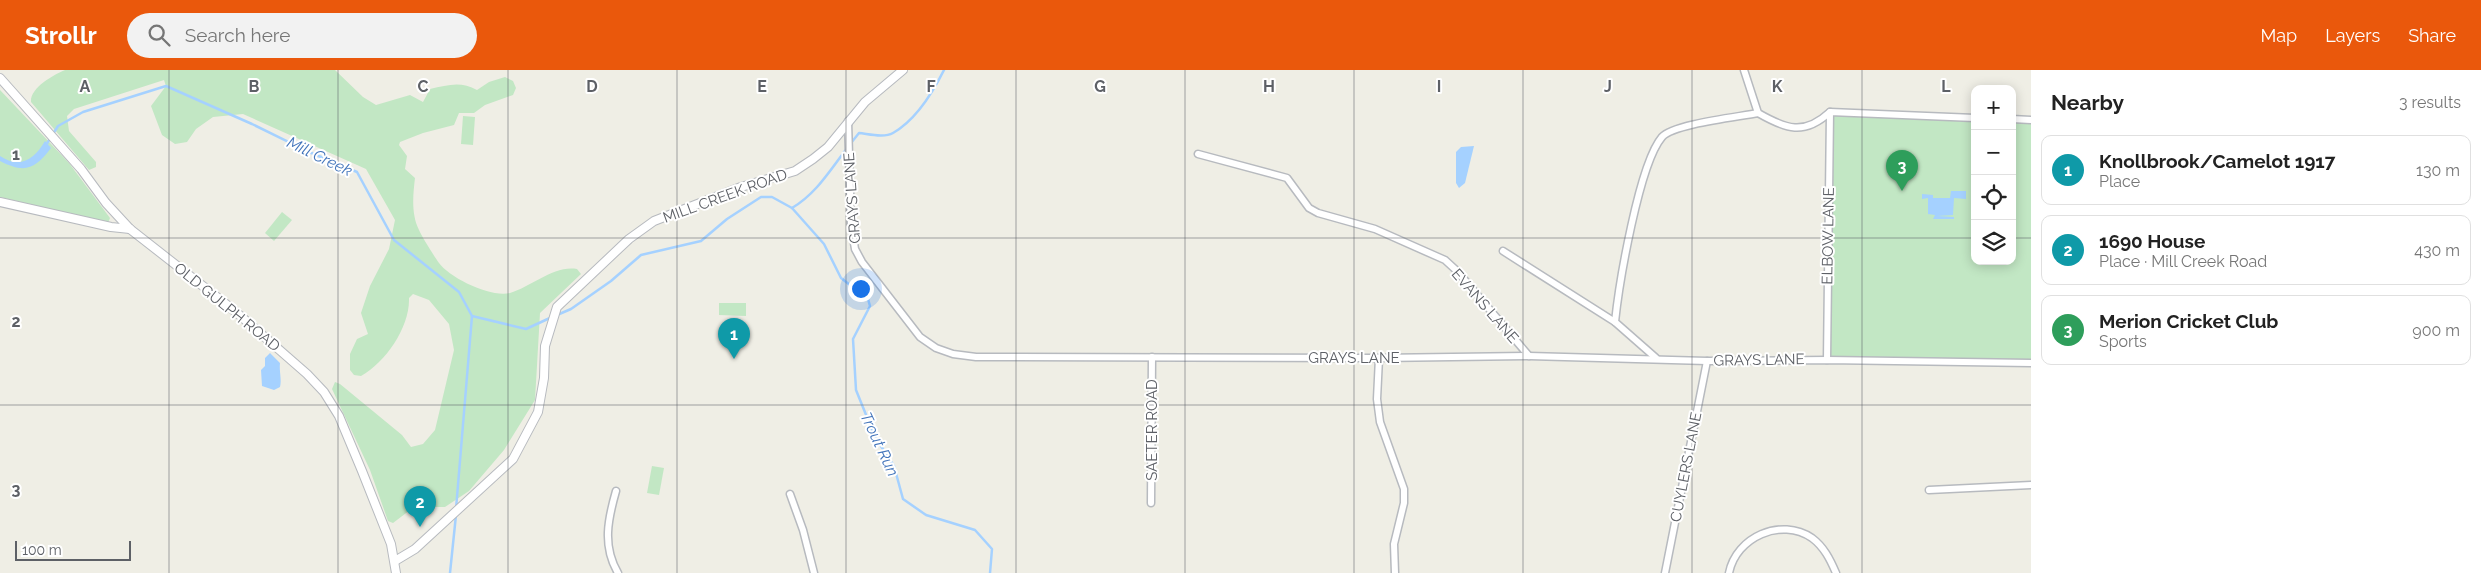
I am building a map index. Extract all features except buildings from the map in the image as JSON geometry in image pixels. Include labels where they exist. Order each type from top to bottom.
[{"type":"street","name":"MILL CREEK ROAD","points":[[395,561],[415,549],[513,459],[528,434],[542,396],[545,346],[557,307],[641,230],[654,221],[706,200],[795,171],[828,146],[865,102],[903,70]]},
{"type":"street","points":[[1744,70],[1758,113]]},
{"type":"street","name":"OLD GULPH ROAD","points":[[0,78],[48,131],[130,229],[236,312],[307,374],[324,392],[339,416],[358,460],[390,544],[396,573]]},
{"type":"street","points":[[1615,322],[1619,282],[1647,166],[1662,136],[1681,127],[1758,113],[1781,125],[1806,128],[1818,123],[1830,112],[1971,118]]},
{"type":"street","name":"ELBOW LANE","points":[[1827,360],[1830,112]]},
{"type":"street","points":[[2016,120],[2031,120]]},
{"type":"street","name":"GRAYS LANE","points":[[848,121],[848,156],[854,249],[920,337],[936,348],[953,354],[976,357],[1379,358],[1529,356],[1656,358],[1707,361],[1827,360],[2031,363]]},
{"type":"street","name":"EVANS LANE","points":[[1198,154],[1287,178],[1309,208],[1318,213],[1375,229],[1445,260],[1457,271],[1529,356]]},
{"type":"street","points":[[0,202],[111,227],[130,229]]},
{"type":"street","points":[[1503,251],[1615,322],[1656,358]]},
{"type":"street","name":"SAETER ROAD","points":[[1151,503],[1152,357]]},
{"type":"street","points":[[1379,358],[1377,399],[1380,422],[1404,489],[1404,503],[1394,544],[1395,573]]},
{"type":"street","name":"CUYLERS LANE","points":[[1665,573],[1707,361]]},
{"type":"street","points":[[1929,490],[2031,485]]},
{"type":"street","points":[[616,491],[608,525],[607,540],[611,559],[618,573]]},
{"type":"street","points":[[790,494],[803,530],[814,573]]},
{"type":"street","points":[[1729,573],[1733,560],[1748,542],[1761,534],[1782,529],[1799,532],[1812,539],[1825,550],[1836,573]]},
{"type":"green space","points":[[65,70],[335,70],[363,97],[376,105],[410,95],[423,102],[430,89],[443,86],[465,85],[477,90],[489,82],[505,77],[513,81],[516,88],[513,95],[485,105],[474,113],[459,113],[454,125],[423,133],[400,142],[399,145],[407,156],[405,169],[415,178],[413,204],[416,224],[439,263],[452,275],[482,290],[502,294],[518,290],[560,270],[577,269],[581,274],[540,313],[535,400],[504,450],[469,491],[445,507],[414,507],[393,523],[388,521],[370,470],[332,389],[335,382],[340,384],[402,435],[411,447],[423,444],[435,430],[454,350],[449,324],[429,300],[413,294],[409,298],[408,309],[401,332],[387,353],[361,376],[354,375],[350,370],[350,354],[357,339],[368,334],[361,313],[370,286],[389,249],[395,220],[366,169],[243,114],[213,117],[196,129],[187,142],[175,144],[162,135],[151,106],[166,86],[164,80],[74,109],[67,116],[69,131],[96,162],[96,167],[89,170],[31,102],[34,92],[38,87],[54,75]]},
{"type":"green space","points":[[0,90],[69,163],[110,218],[108,223],[0,197]]},
{"type":"green space","points":[[1830,112],[1971,118],[1971,265],[2016,265],[2016,120],[2031,120],[2031,362],[1827,360]]},
{"type":"green space","points":[[463,116],[475,117],[473,145],[461,144]]},
{"type":"green space","points":[[282,212],[292,220],[274,241],[265,233]]},
{"type":"green space","points":[[719,303],[746,303],[746,316],[719,315]]},
{"type":"green space","points":[[652,466],[664,468],[659,495],[647,493]]},
{"type":"water","points":[[45,141],[51,148],[34,165],[23,168],[0,161],[0,156],[14,162],[31,158]]},
{"type":"water","points":[[1474,146],[1465,183],[1459,188],[1456,183],[1456,152],[1461,147]]},
{"type":"water","points":[[1951,191],[1966,191],[1966,199],[1954,198],[1953,215],[1937,216],[1954,217],[1954,219],[1933,219],[1935,215],[1928,214],[1928,198],[1922,199],[1922,194],[1933,195],[1933,198],[1950,198]]},
{"type":"water","points":[[270,353],[280,363],[280,387],[274,390],[262,386],[261,370],[265,366],[265,358]]},
{"type":"waterway","points":[[851,143],[859,133],[885,135],[893,133],[909,121],[923,105],[944,70]]},
{"type":"waterway","name":"Mill Creek","points":[[46,145],[58,126],[83,112],[166,86],[357,172],[394,240],[459,292],[472,316],[456,509]]},
{"type":"waterway","points":[[792,208],[816,188],[848,147]]},
{"type":"waterway","name":"Trout Run","points":[[557,315],[571,309],[611,281],[641,255],[701,241],[727,219],[761,197],[772,197],[792,208],[824,244],[841,278],[868,299],[870,306],[853,339],[856,390],[875,437],[894,466],[903,499],[926,515],[975,530],[992,549],[990,573]]},
{"type":"waterway","name":"Trout Run","points":[[472,316],[526,329],[552,317]]},
{"type":"waterway","name":"Mill Creek","points":[[450,573],[456,515]]},
{"type":"place","name":"Merion Cricket Club","points":[[1902,191]]},
{"type":"place","name":"Knollbrook/Camelot 1917","points":[[734,359]]},
{"type":"place","name":"1690 House","points":[[420,527]]}]
